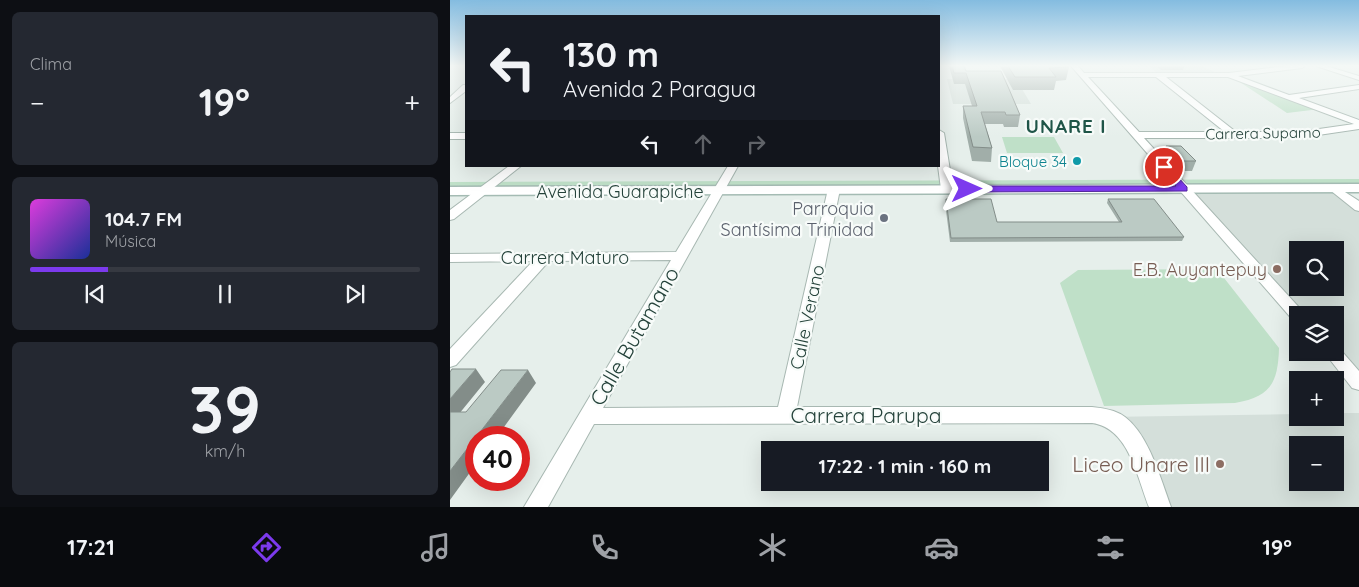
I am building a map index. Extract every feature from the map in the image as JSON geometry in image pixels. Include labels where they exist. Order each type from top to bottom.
[{"type":"street","points":[[453,102],[464,90]]},
{"type":"street","points":[[1096,90],[1290,306]]},
{"type":"street","points":[[1177,90],[1234,135]]},
{"type":"street","points":[[1269,90],[1359,125]]},
{"type":"street","points":[[1289,97],[1340,90]]},
{"type":"street","name":"Carrera Supamo","points":[[1136,135],[1309,134],[1359,125]]},
{"type":"street","points":[[450,136],[465,136]]},
{"type":"street","points":[[940,141],[946,184]]},
{"type":"street","points":[[450,216],[515,167]]},
{"type":"street","name":"Avenida Guarapiche","points":[[1179,184],[1359,178]]},
{"type":"street","name":"Avenida Guarapiche","points":[[450,192],[482,192],[726,179],[834,190],[946,184]]},
{"type":"street","name":"Avenida Guarapiche","points":[[450,182],[726,179],[946,184],[1179,184],[1359,188]]},
{"type":"street","name":"Calle Butamano","points":[[536,507],[726,179]]},
{"type":"street","points":[[1334,188],[1359,207]]},
{"type":"street","name":"Calle Verano","points":[[786,415],[834,190]]},
{"type":"street","name":"Carrera Maturo","points":[[450,258],[680,256]]},
{"type":"street","points":[[450,360],[545,257]]},
{"type":"street","points":[[1340,361],[1359,383]]},
{"type":"street","name":"Carrera Parupa","points":[[588,416],[1092,415],[1105,417],[1117,422],[1127,431],[1160,507]]},
{"type":"shaded area","points":[[950,90],[1022,90],[1031,104],[953,104]]},
{"type":"shaded area","name":"E.B. Auyantepuy","points":[[1334,188],[1359,207],[1359,383],[1342,361],[1344,361],[1344,306],[1290,306],[1184,189]]},
{"type":"shaded area","name":"Liceo Unare III","points":[[1344,413],[1359,413],[1359,507],[1160,507],[1133,442],[1105,417],[1289,414],[1289,426],[1344,426]]},
{"type":"green space","points":[[1251,90],[1268,90],[1320,109],[1287,113]]},
{"type":"green space","points":[[1002,137],[1054,137],[1063,153],[1007,153]]},
{"type":"green space","points":[[1359,179],[1359,188],[450,191],[450,182]]},
{"type":"green space","points":[[1217,269],[1279,348],[1277,371],[1270,387],[1256,397],[1235,403],[1104,406],[1060,283],[1078,270]]},
{"type":"building","points":[[972,90],[1009,90],[1020,115],[1006,115],[1005,112],[981,112],[992,148],[973,147],[963,106],[977,106]]},
{"type":"building","points":[[1166,146],[1181,146],[1196,161],[1180,161]]},
{"type":"building","points":[[946,199],[991,199],[997,222],[1122,222],[1108,199],[1154,199],[1184,237],[951,238]]},
{"type":"building","points":[[452,369],[476,369],[450,399],[450,372]]},
{"type":"building","points":[[501,370],[528,370],[485,426],[465,426],[465,452],[450,471],[450,412],[466,412]]},
{"type":"place","name":"Bloque 34","points":[[1077,161]]},
{"type":"place","name":"Parroquia Santísima Trinidad","points":[[884,218]]},
{"type":"place","name":"E.B. Auyantepuy","points":[[1277,269]]},
{"type":"place","name":"Liceo Unare III","points":[[1220,464]]},
{"type":"district","name":"UNARE I","points":[[1066,126]]},
{"type":"route","points":[[967,189],[1184,189],[1164,167]]}]
